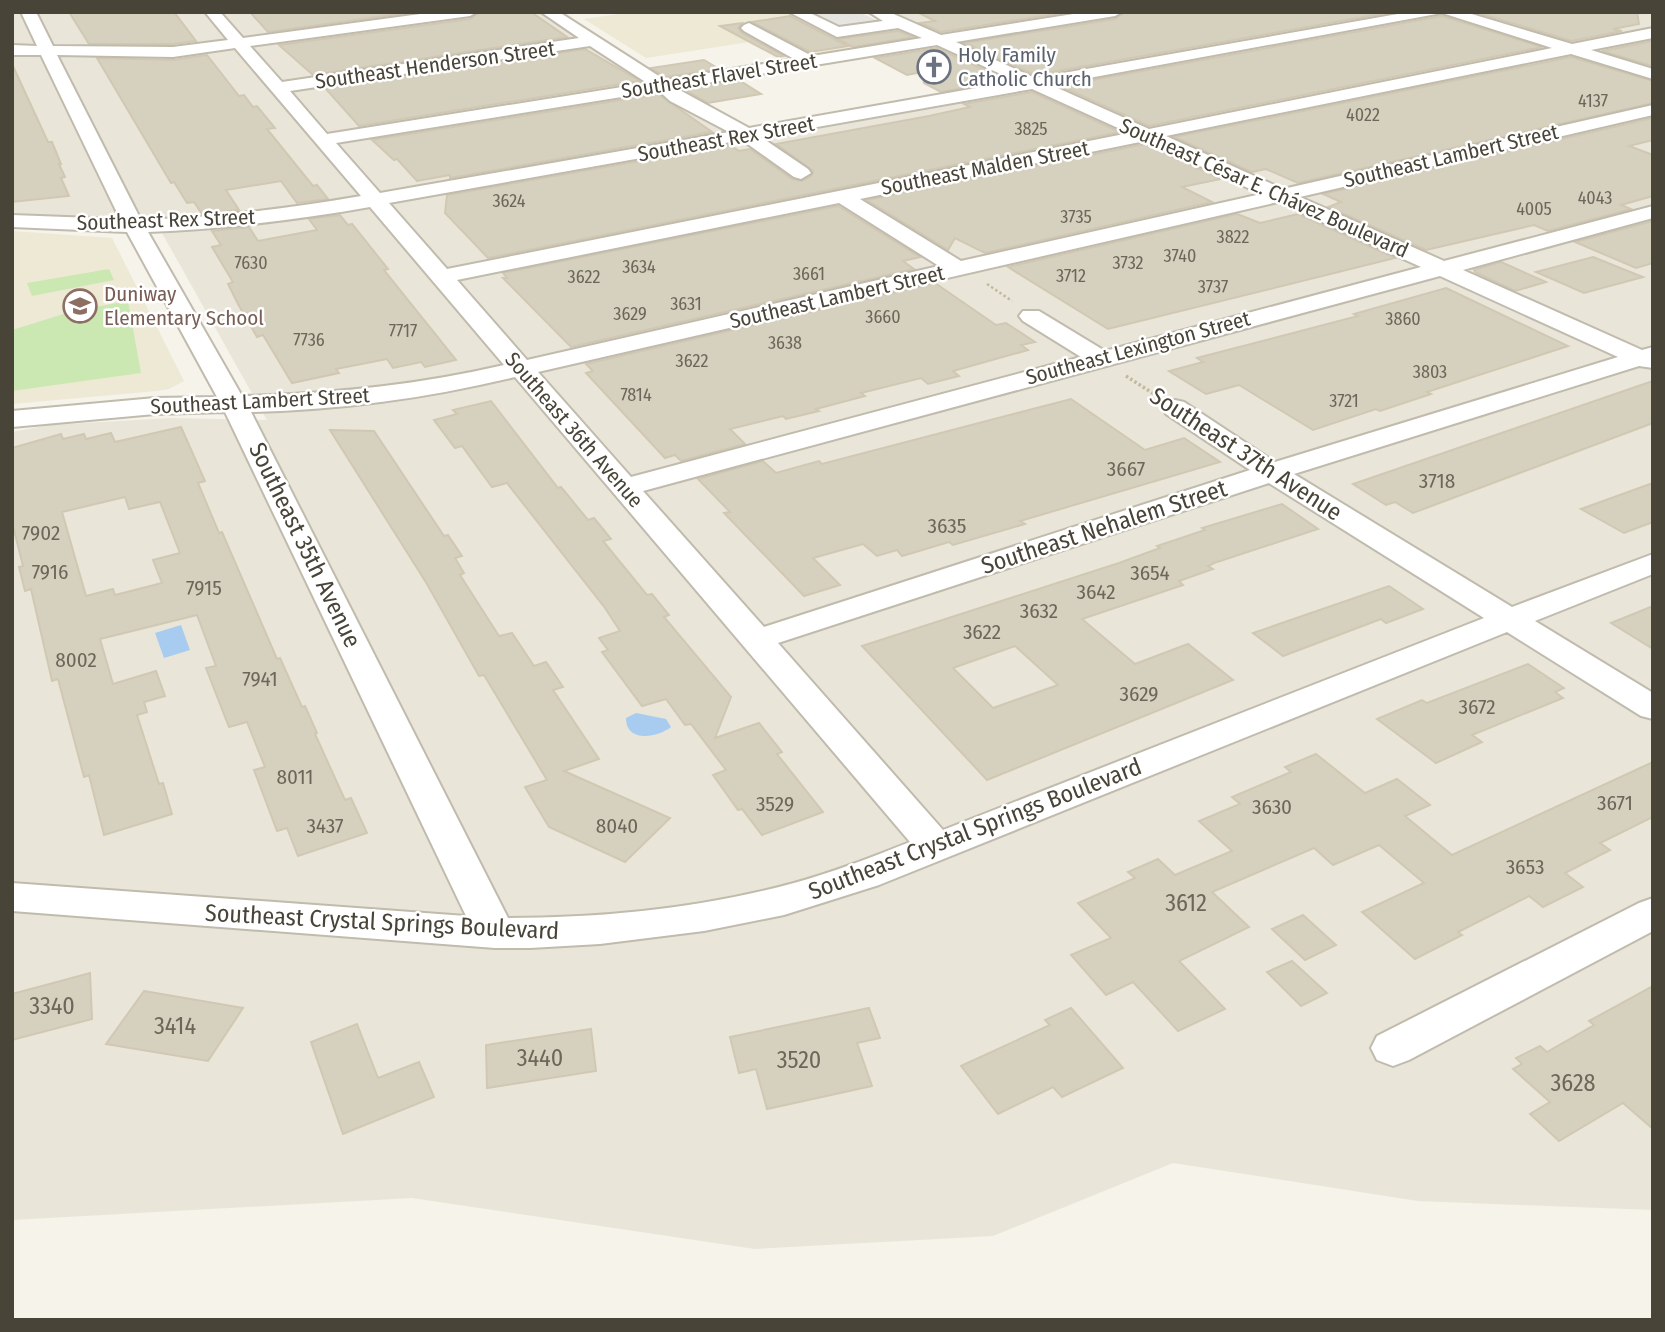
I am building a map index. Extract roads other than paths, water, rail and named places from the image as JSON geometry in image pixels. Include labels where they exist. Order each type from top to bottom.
[{"type":"street","name":"Southeast 35th Avenue","points":[[28,12],[134,226],[233,404],[495,933]]},
{"type":"street","name":"Southeast 36th Avenue","points":[[212,12],[937,848]]},
{"type":"street","points":[[12,50],[153,53],[239,44],[470,12]]},
{"type":"street","points":[[548,12],[662,85],[676,97],[748,135],[801,173]]},
{"type":"street","points":[[796,12],[837,32],[873,20]]},
{"type":"street","name":"Southeast Flavel Street","points":[[323,140],[1115,12]]},
{"type":"street","name":"Southeast Rex Street","points":[[12,220],[134,226],[247,219],[375,201],[1436,12]]},
{"type":"street","points":[[1449,12],[1653,74]]},
{"type":"street","name":"Southeast César E. Chávez Boulevard","points":[[848,17],[900,23],[1648,358]]},
{"type":"street","points":[[749,28],[810,61]]},
{"type":"street","name":"Southeast Malden Street","points":[[441,277],[1653,33]]},
{"type":"street","name":"Southeast Henderson Street","points":[[277,88],[593,41]]},
{"type":"street","name":"Southeast Lambert Street","points":[[12,419],[155,406],[289,403],[365,397],[458,383],[1653,110]]},
{"type":"street","points":[[842,196],[958,270]]},
{"type":"street","name":"Southeast Lexington Street","points":[[624,486],[1653,212]]},
{"type":"street","points":[[1031,316],[1099,358]]},
{"type":"street","name":"Southeast Nehalem Street","points":[[756,640],[1273,472],[1648,358]]},
{"type":"street","name":"Southeast 37th Avenue","points":[[1175,408],[1366,531],[1653,708]]},
{"type":"street","name":"Southeast Crystal Springs Boulevard","points":[[12,897],[495,933],[562,934],[691,920],[775,902],[865,875],[1653,564]]},
{"type":"street","points":[[1393,1048],[1653,913]]},
{"type":"water","points":[[181,625],[190,650],[164,658],[155,633]]},
{"type":"water","points":[[636,713],[666,719],[671,727],[651,736],[637,735],[627,726],[626,718]]},
{"type":"place","name":"Holy Family Catholic Church","points":[[934,67]]},
{"type":"place","name":"Duniway Elementary School","points":[[80,306]]}]
